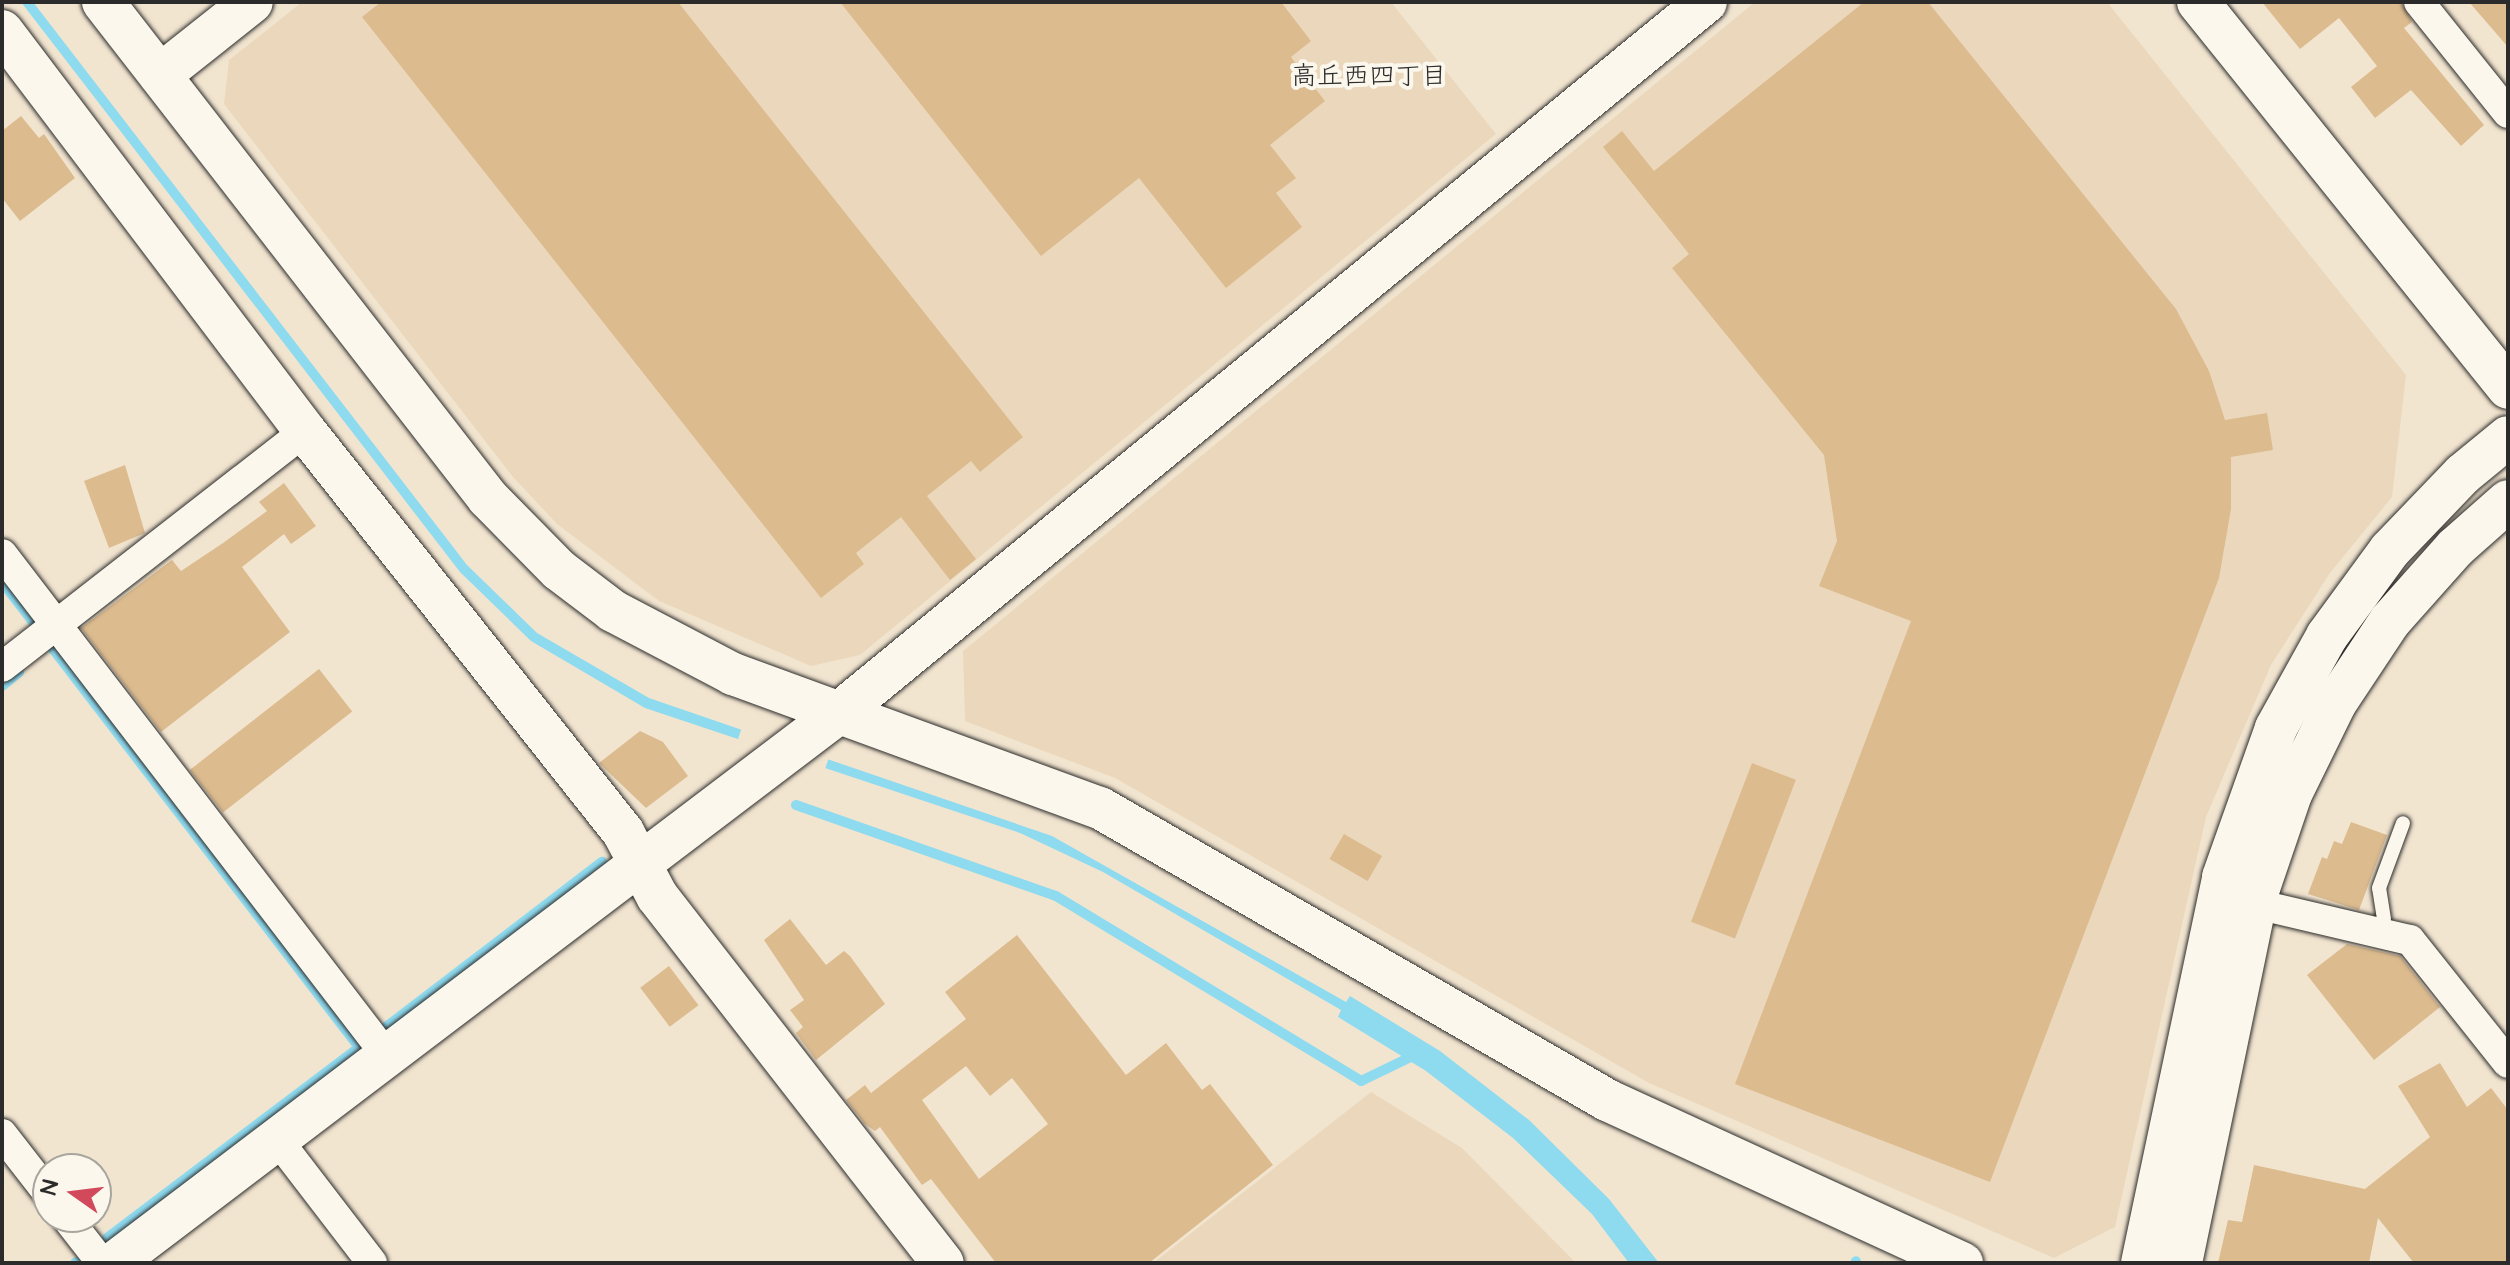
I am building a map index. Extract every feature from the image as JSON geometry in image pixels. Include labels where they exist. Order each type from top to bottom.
[{"type":"street","points":[[103,2],[488,498],[535,548],[586,592],[671,646],[824,724],[1100,808],[1607,1100],[1962,1263]]},
{"type":"street","points":[[160,75],[252,2]]},
{"type":"street","points":[[114,1263],[824,724],[1706,2]]},
{"type":"street","points":[[2198,2],[2508,388]]},
{"type":"street","points":[[2419,2],[2508,113]]},
{"type":"street","points":[[2,31],[305,431],[623,832],[657,896],[943,1263]]},
{"type":"street","points":[[2,667],[305,431]]},
{"type":"street","points":[[2142,1263],[2223,877],[2276,728],[2327,636],[2390,550],[2463,474],[2508,437]]},
{"type":"street","points":[[2181,1263],[2256,904],[2291,794],[2335,704],[2422,583],[2508,501]]},
{"type":"street","points":[[2,554],[387,1056]]},
{"type":"street","points":[[2256,904],[2410,940],[2508,1063]]},
{"type":"street","points":[[2,1134],[32,1172]]},
{"type":"street","points":[[277,1139],[372,1263]]},
{"type":"street","points":[[79,1233],[102,1263]]},
{"type":"lane","points":[[2384,919],[2379,888],[2403,823]]},
{"type":"shaded area","points":[[302,2],[1391,2],[1496,134],[860,655],[811,666],[659,601],[557,524],[513,477],[224,104],[229,60]]},
{"type":"shaded area","points":[[1755,2],[2107,2],[2406,375],[2392,497],[2330,573],[2271,665],[2206,817],[2115,1227],[2054,1258],[1649,1083],[1115,778],[965,721],[963,651]]},
{"type":"shaded area","points":[[1371,1092],[1462,1148],[1576,1263],[1153,1263]]},
{"type":"water","points":[[21,2],[33,2],[467,565],[537,633],[649,698],[1052,836],[1346,1002],[1350,996],[1440,1051],[1529,1120],[1609,1199],[1659,1263],[1629,1263],[1592,1214],[1513,1138],[1426,1071],[1338,1017],[1341,1010],[1103,872],[1020,833],[645,708],[531,641],[460,572]]},
{"type":"pier","points":[[742,727],[829,755],[824,772],[737,743]]},
{"type":"building","points":[[381,2],[678,2],[1023,437],[980,472],[971,461],[927,496],[976,559],[950,580],[901,517],[856,553],[864,564],[821,598],[362,17]]},
{"type":"building","points":[[840,2],[1281,2],[1311,41],[1291,57],[1325,101],[1270,145],[1296,178],[1276,193],[1302,227],[1226,288],[1139,178],[1041,256]]},
{"type":"building","points":[[1864,2],[1928,2],[2176,309],[2209,371],[2225,420],[2267,413],[2273,450],[2231,457],[2231,509],[2219,578],[1990,1182],[1735,1084],[1911,621],[1819,586],[1837,541],[1824,455],[1672,268],[1689,254],[1603,147],[1622,131],[1654,171]]},
{"type":"building","points":[[2262,2],[2401,2],[2412,22],[2404,28],[2484,125],[2461,146],[2411,90],[2375,118],[2351,87],[2377,66],[2339,18],[2300,49]]},
{"type":"building","points":[[2469,2],[2508,2],[2508,47]]},
{"type":"building","points":[[21,116],[39,138],[44,134],[75,178],[20,221],[2,198],[2,131]]},
{"type":"building","points":[[125,465],[145,533],[109,548],[84,481]]},
{"type":"building","points":[[284,483],[316,526],[291,544],[284,534],[242,567],[290,632],[161,732],[81,628],[172,560],[181,571],[223,543],[267,511],[259,502]]},
{"type":"building","points":[[319,669],[352,712],[223,813],[190,770]]},
{"type":"building","points":[[640,731],[663,742],[688,776],[646,808],[599,763]]},
{"type":"building","points":[[1752,763],[1796,780],[1735,939],[1691,922]]},
{"type":"building","points":[[2351,822],[2387,835],[2359,910],[2308,894],[2322,857],[2327,859],[2334,841],[2342,844]]},
{"type":"building","points":[[1344,834],[1382,856],[1368,881],[1330,859]]},
{"type":"building","points":[[790,919],[826,965],[844,951],[850,956],[885,1004],[816,1060],[796,1033],[803,1027],[790,1010],[804,1000],[764,940]]},
{"type":"building","points":[[1017,935],[1126,1075],[1166,1043],[1202,1090],[1210,1084],[1273,1165],[1149,1263],[996,1263],[931,1179],[922,1185],[880,1127],[875,1131],[865,1124],[846,1100],[865,1085],[871,1093],[966,1019],[945,992]],"holes":[[[966,1066],[990,1096],[1012,1078],[1048,1124],[979,1179],[922,1100]]]},
{"type":"building","points":[[2347,944],[2400,956],[2440,1007],[2374,1060],[2307,975]]},
{"type":"building","points":[[669,966],[698,1005],[670,1027],[640,988]]},
{"type":"building","points":[[2440,1063],[2467,1107],[2491,1088],[2508,1110],[2508,1263],[2414,1263],[2378,1218],[2369,1263],[2218,1263],[2228,1220],[2242,1222],[2254,1165],[2365,1189],[2430,1137],[2398,1086]]},
{"type":"waterway","points":[[2,582],[33,622]]},
{"type":"waterway","points":[[53,649],[358,1046]]},
{"type":"waterway","points":[[2,686],[19,672]]},
{"type":"waterway","points":[[796,805],[1056,896],[1361,1081],[1417,1054]]},
{"type":"waterway","points":[[386,1027],[602,862]]},
{"type":"waterway","points":[[107,1238],[357,1049]]},
{"type":"district","name":"高丘西四丁目","points":[[1369,77]]}]
